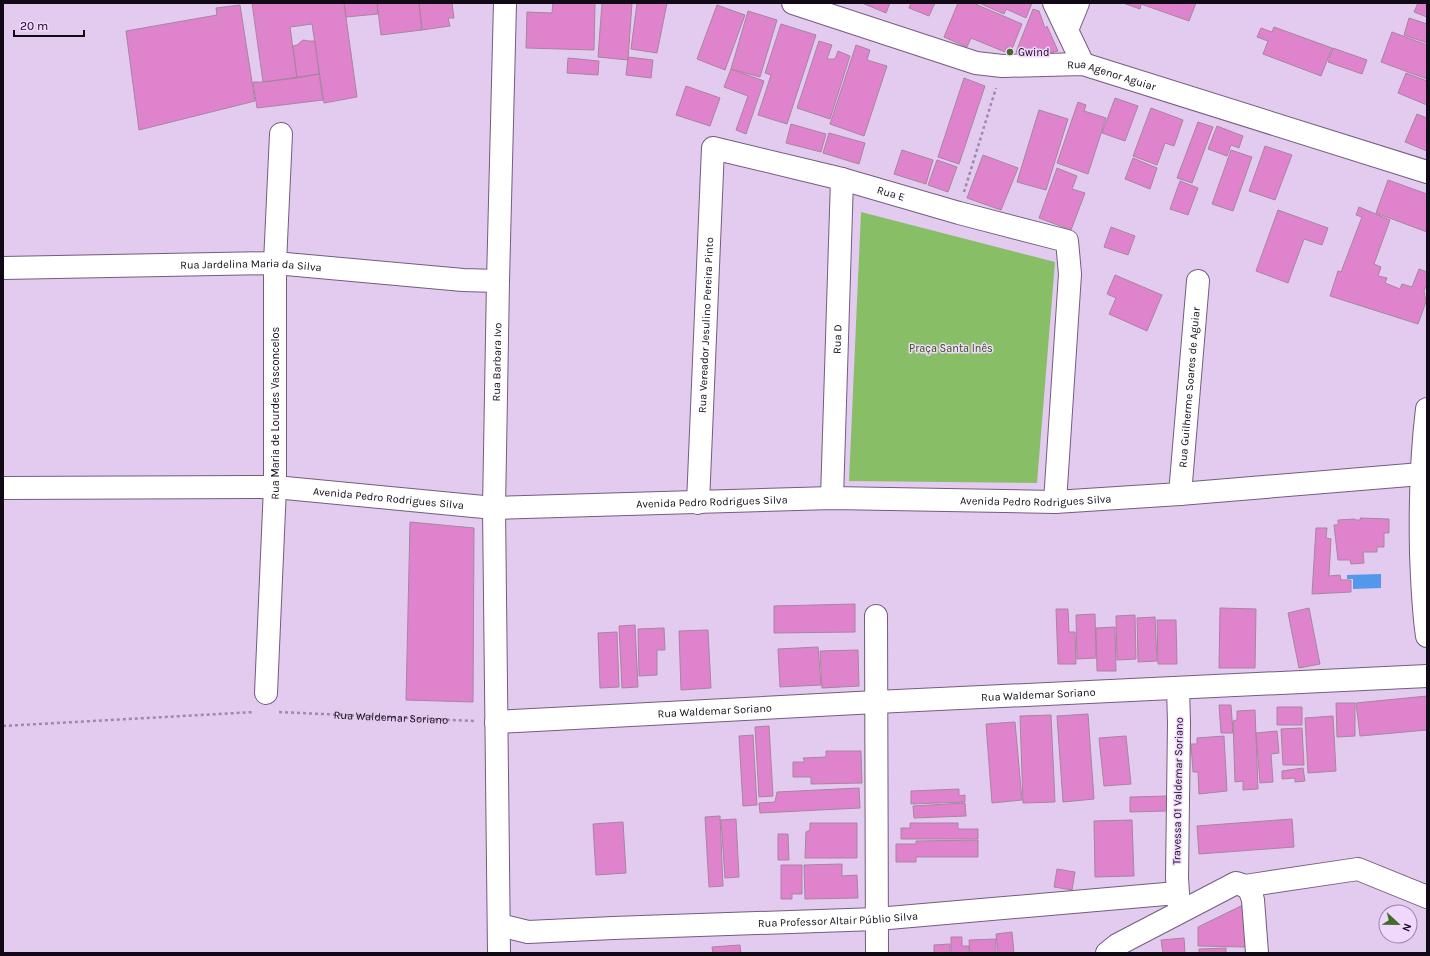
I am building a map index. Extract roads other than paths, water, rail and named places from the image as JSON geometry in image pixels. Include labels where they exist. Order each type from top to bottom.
[{"type":"street","name":"Rua Barbara Ivo","points":[[499,953],[494,508],[498,281],[506,3]]},
{"type":"street","name":"Rua Agenor Aguiar","points":[[794,3],[976,63],[1002,66],[1083,64],[1427,172]]},
{"type":"street","points":[[1054,3],[1083,64]]},
{"type":"street","points":[[1067,30],[1078,3]]},
{"type":"street","name":"Rua Maria de Lourdes Vasconcelos","points":[[264,703],[275,487],[275,263],[281,134]]},
{"type":"street","name":"Rua E","points":[[713,148],[842,179],[959,213],[1067,241],[1070,274],[1056,502]]},
{"type":"street","name":"Rua Vereador Jesulino Pereira Pinto","points":[[698,503],[713,148]]},
{"type":"street","name":"Rua D","points":[[832,498],[842,179]]},
{"type":"street","name":"Rua Jardelina Maria da Silva","points":[[3,268],[275,263],[463,280],[498,281]]},
{"type":"street","name":"Rua Guilherme Soares de Aguiar","points":[[1180,494],[1198,281]]},
{"type":"street","points":[[1427,409],[1421,474],[1425,586],[1424,611],[1427,636]]},
{"type":"street","name":"Avenida Pedro Rodrigues Silva","points":[[3,488],[275,487],[494,508],[832,498],[1056,502],[1180,494],[1421,474]]},
{"type":"street","points":[[876,616],[877,953]]},
{"type":"street","name":"Rua Waldemar Soriano","points":[[496,722],[876,702],[1427,676]]},
{"type":"street","name":"Travessa 01 Valdemar Soriano","points":[[1178,688],[1178,903]]},
{"type":"street","points":[[1245,886],[1358,869],[1427,897]]},
{"type":"street","points":[[1107,953],[1116,945],[1178,903],[1236,883],[1245,886],[1250,891],[1253,900],[1257,953]]},
{"type":"street","name":"Rua Professor Altair Públio Silva","points":[[499,924],[528,932],[621,927],[878,919],[1178,903]]},
{"type":"water","points":[[1381,574],[1381,588],[1353,589],[1353,579],[1347,579],[1347,575]]},
{"type":"place","name":"Gwind","points":[[1010,52]]},
{"type":"park label","name":"Praça Santa Inês","points":[[951,348]]}]
